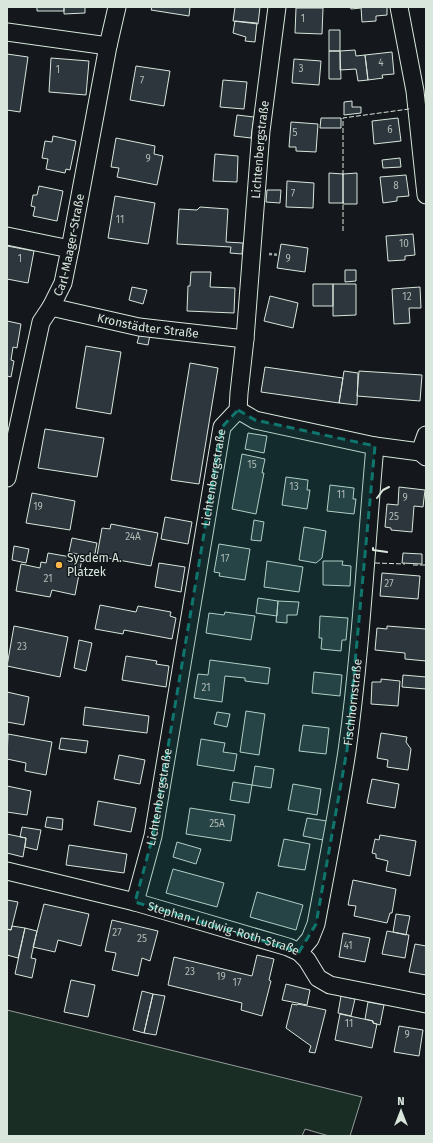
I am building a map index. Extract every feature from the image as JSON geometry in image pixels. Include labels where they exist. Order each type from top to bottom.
[{"type":"street","name":"Carl-Maager-Straße","points":[[7,478],[42,322],[51,308],[63,283],[108,46],[117,7]]},
{"type":"street","name":"Lichtenbergstraße","points":[[135,902],[152,836],[222,427],[238,410],[261,131],[277,7]]},
{"type":"street","points":[[399,7],[415,91],[426,195]]},
{"type":"street","points":[[7,32],[108,46]]},
{"type":"street","points":[[7,236],[70,249]]},
{"type":"street","name":"Kronstädter Straße","points":[[51,308],[139,327],[245,339]]},
{"type":"street","points":[[238,410],[255,420],[423,455],[426,435]]},
{"type":"street","name":"Fischhornstraße","points":[[299,952],[310,939],[316,924],[335,828],[347,750],[357,665],[374,446]]},
{"type":"street","name":"Stephan-Ludwig-Roth-Straße","points":[[7,871],[135,902],[275,943],[299,952],[318,978],[330,985],[426,1004]]},
{"type":"highlighted area","points":[[238,410],[255,420],[375,446],[347,750],[316,924],[299,952],[135,902],[153,836],[222,427]]},
{"type":"green space","points":[[7,1010],[362,1097],[350,1136],[329,1136],[305,1129],[302,1136],[7,1136]]},
{"type":"building","points":[[37,7],[64,7],[64,11],[37,11]]},
{"type":"building","points":[[64,7],[85,7],[85,13],[64,14]]},
{"type":"building","points":[[152,7],[190,7],[189,16],[151,10]]},
{"type":"building","points":[[235,7],[260,7],[258,24],[233,21]]},
{"type":"building","points":[[350,7],[361,7],[361,8],[351,9]]},
{"type":"building","points":[[361,7],[387,7],[387,15],[376,16],[376,21],[362,22]]},
{"type":"building","points":[[296,8],[323,8],[322,34],[295,33]]},
{"type":"building","points":[[235,21],[257,23],[255,42],[245,41],[246,37],[233,33]]},
{"type":"building","points":[[329,30],[340,30],[340,51],[329,51]]},
{"type":"building","points":[[355,50],[356,56],[365,55],[368,80],[358,81],[356,69],[340,70],[340,51]]},
{"type":"building","points":[[329,51],[340,51],[341,79],[329,79]]},
{"type":"building","points":[[392,52],[394,74],[382,75],[383,78],[368,80],[365,55]]},
{"type":"building","points":[[7,54],[28,57],[20,112],[7,110]]},
{"type":"building","points":[[51,58],[89,61],[86,95],[49,92]]},
{"type":"building","points":[[294,59],[321,61],[319,85],[292,83]]},
{"type":"building","points":[[136,66],[170,71],[164,106],[130,100]]},
{"type":"building","points":[[223,80],[247,82],[244,109],[220,107]]},
{"type":"building","points":[[352,101],[352,107],[361,107],[361,113],[344,115],[344,102]]},
{"type":"building","points":[[237,115],[254,117],[251,138],[234,136]]},
{"type":"building","points":[[321,118],[341,118],[341,128],[320,128]]},
{"type":"building","points":[[398,118],[401,141],[374,144],[372,121]]},
{"type":"building","points":[[291,122],[318,124],[316,152],[296,151],[296,147],[289,147]]},
{"type":"building","points":[[53,136],[76,141],[70,170],[66,169],[65,173],[46,169],[48,159],[42,158],[45,141],[52,142]]},
{"type":"building","points":[[116,138],[155,146],[154,154],[163,156],[157,185],[117,177],[119,168],[111,167]]},
{"type":"building","points":[[215,154],[238,156],[237,182],[213,181]]},
{"type":"building","points":[[400,158],[401,167],[383,168],[382,160]]},
{"type":"building","points":[[329,173],[343,174],[343,203],[329,203]]},
{"type":"building","points":[[357,173],[357,204],[343,204],[343,174]]},
{"type":"building","points":[[406,175],[409,196],[397,197],[397,201],[383,203],[380,177]]},
{"type":"building","points":[[287,181],[314,183],[313,208],[286,207]]},
{"type":"building","points":[[39,186],[63,191],[57,221],[33,216],[35,207],[31,206],[33,195],[37,195]]},
{"type":"building","points":[[267,190],[281,190],[280,203],[266,202]]},
{"type":"building","points":[[115,196],[155,203],[148,244],[108,238]]},
{"type":"building","points":[[200,207],[228,209],[226,242],[243,243],[242,254],[230,253],[231,247],[177,244],[179,209],[197,210]]},
{"type":"building","points":[[413,234],[415,255],[405,256],[405,260],[388,261],[386,236]]},
{"type":"building","points":[[281,244],[308,248],[305,272],[277,268]]},
{"type":"building","points":[[7,246],[34,251],[28,283],[7,279]]},
{"type":"building","points":[[345,270],[356,270],[356,281],[345,282]]},
{"type":"building","points":[[191,272],[211,272],[210,287],[235,288],[234,313],[187,311],[188,286],[190,286]]},
{"type":"building","points":[[313,284],[333,284],[333,306],[313,306]]},
{"type":"building","points":[[333,284],[356,284],[356,315],[333,316]]},
{"type":"building","points":[[132,287],[147,290],[143,304],[129,300]]},
{"type":"building","points":[[420,287],[421,308],[409,308],[410,323],[394,324],[392,289]]},
{"type":"building","points":[[270,296],[298,303],[293,328],[264,321]]},
{"type":"building","points":[[7,321],[21,324],[17,348],[13,347],[11,360],[14,361],[11,377],[7,376]]},
{"type":"building","points":[[140,333],[150,335],[148,345],[137,343]]},
{"type":"building","points":[[86,346],[121,352],[111,414],[76,408]]},
{"type":"building","points":[[190,363],[218,368],[199,484],[171,480]]},
{"type":"building","points":[[265,367],[343,378],[339,403],[261,392]]},
{"type":"building","points":[[344,371],[358,373],[357,405],[339,403]]},
{"type":"building","points":[[359,371],[422,375],[420,401],[357,396]]},
{"type":"building","points":[[45,429],[104,438],[97,477],[38,468]]},
{"type":"building","points":[[248,433],[267,436],[264,453],[245,449]]},
{"type":"building","points":[[242,454],[265,459],[262,473],[264,473],[256,514],[232,509]]},
{"type":"building","points":[[286,477],[308,480],[307,490],[310,490],[307,509],[282,505]]},
{"type":"building","points":[[330,485],[354,488],[353,499],[356,499],[354,514],[327,511]]},
{"type":"building","points":[[399,487],[425,490],[423,507],[414,506],[412,532],[391,530],[391,528],[385,527],[387,504],[398,505]]},
{"type":"building","points":[[32,493],[75,501],[70,530],[26,523]]},
{"type":"building","points":[[165,517],[192,522],[188,544],[161,539]]},
{"type":"building","points":[[254,520],[264,522],[261,541],[251,540]]},
{"type":"building","points":[[111,524],[158,533],[151,566],[97,556],[102,528],[110,529]]},
{"type":"building","points":[[304,527],[326,531],[322,558],[316,563],[299,560]]},
{"type":"building","points":[[72,538],[97,543],[94,558],[69,552]]},
{"type":"building","points":[[219,544],[250,549],[245,580],[219,576],[220,573],[214,572]]},
{"type":"building","points":[[14,546],[29,549],[26,563],[12,560]]},
{"type":"building","points":[[48,553],[82,559],[75,595],[52,590],[50,597],[16,591],[21,564],[40,568],[41,562],[46,563]]},
{"type":"building","points":[[403,553],[422,554],[422,564],[402,563]]},
{"type":"building","points":[[267,561],[303,567],[299,592],[264,587]]},
{"type":"building","points":[[323,561],[343,561],[342,565],[351,566],[350,586],[323,585]]},
{"type":"building","points":[[159,563],[185,567],[181,592],[155,587]]},
{"type":"building","points":[[382,573],[420,576],[418,599],[380,596]]},
{"type":"building","points":[[258,598],[278,601],[277,616],[256,613]]},
{"type":"building","points":[[278,601],[299,602],[297,615],[287,615],[287,623],[276,622]]},
{"type":"building","points":[[100,605],[136,612],[138,606],[171,612],[170,616],[176,618],[172,639],[124,630],[123,634],[95,629]]},
{"type":"building","points":[[225,612],[255,616],[251,640],[206,633],[209,613],[224,615]]},
{"type":"building","points":[[320,616],[348,618],[346,640],[342,640],[341,651],[321,649],[322,638],[319,638]]},
{"type":"building","points":[[14,626],[68,637],[60,677],[7,666]]},
{"type":"building","points":[[387,626],[426,629],[426,661],[405,659],[405,653],[375,650],[377,628],[387,629]]},
{"type":"building","points":[[79,640],[92,643],[86,671],[74,668]]},
{"type":"building","points":[[126,656],[157,661],[156,664],[169,666],[166,687],[122,680]]},
{"type":"building","points":[[210,660],[270,668],[268,684],[245,681],[245,678],[225,676],[222,702],[194,698],[198,674],[208,675]]},
{"type":"building","points":[[314,672],[342,675],[340,696],[312,693]]},
{"type":"building","points":[[403,675],[426,677],[426,689],[402,687]]},
{"type":"building","points":[[381,679],[400,681],[398,706],[371,704],[372,682],[381,682]]},
{"type":"building","points":[[7,692],[29,697],[24,725],[7,722]]},
{"type":"building","points":[[85,707],[149,716],[147,733],[83,725]]},
{"type":"building","points":[[246,711],[265,714],[259,755],[240,752]]},
{"type":"building","points":[[217,712],[230,714],[227,727],[214,724]]},
{"type":"building","points":[[303,725],[329,728],[326,754],[299,751]]},
{"type":"building","points":[[381,733],[407,737],[406,742],[411,749],[408,770],[387,767],[388,760],[377,758]]},
{"type":"building","points":[[8,734],[52,742],[46,775],[25,771],[26,763],[7,759]]},
{"type":"building","points":[[61,738],[88,741],[86,753],[59,749]]},
{"type":"building","points":[[201,739],[225,743],[223,752],[237,754],[234,771],[197,765]]},
{"type":"building","points":[[119,755],[145,760],[140,784],[114,779]]},
{"type":"building","points":[[255,766],[274,769],[271,788],[252,785]]},
{"type":"building","points":[[372,779],[399,784],[395,808],[367,803]]},
{"type":"building","points":[[233,782],[252,785],[249,803],[230,800]]},
{"type":"building","points":[[293,784],[321,789],[317,815],[288,810]]},
{"type":"building","points":[[7,786],[31,791],[27,815],[7,812]]},
{"type":"building","points":[[98,801],[136,808],[131,832],[94,825]]},
{"type":"building","points":[[190,808],[235,815],[231,841],[186,834]]},
{"type":"building","points":[[47,817],[63,819],[62,830],[45,827]]},
{"type":"building","points":[[307,818],[327,821],[323,840],[303,836]]},
{"type":"building","points":[[22,827],[41,830],[37,850],[25,847],[26,838],[20,837]]},
{"type":"building","points":[[7,834],[26,838],[23,857],[7,853]]},
{"type":"building","points":[[380,835],[416,841],[410,876],[386,871],[388,861],[376,858],[376,854],[372,853],[375,839],[379,840]]},
{"type":"building","points":[[284,839],[310,844],[305,870],[278,866]]},
{"type":"building","points":[[177,842],[201,849],[196,864],[173,857]]},
{"type":"building","points":[[69,845],[127,854],[124,873],[66,865]]},
{"type":"building","points":[[173,869],[224,883],[217,907],[166,893]]},
{"type":"building","points":[[353,880],[396,889],[392,913],[390,913],[387,923],[354,916],[356,906],[348,905]]},
{"type":"building","points":[[257,892],[303,905],[296,930],[250,917]]},
{"type":"building","points":[[7,900],[18,902],[11,930],[7,929]]},
{"type":"building","points":[[44,904],[89,914],[81,946],[58,940],[55,952],[33,947]]},
{"type":"building","points":[[396,914],[410,916],[406,935],[393,932]]},
{"type":"building","points":[[112,920],[158,931],[150,961],[142,958],[138,976],[112,970],[116,953],[105,951]]},
{"type":"building","points":[[12,926],[25,928],[18,958],[7,955],[7,929],[11,930]]},
{"type":"building","points":[[25,928],[37,931],[31,958],[36,959],[32,978],[15,974]]},
{"type":"building","points":[[387,931],[409,935],[405,958],[382,954]]},
{"type":"building","points":[[343,933],[370,938],[365,962],[339,957]]},
{"type":"building","points":[[415,944],[426,946],[426,975],[409,972]]},
{"type":"building","points":[[257,955],[274,959],[269,980],[271,981],[262,1016],[241,1010],[242,1003],[168,985],[174,957],[252,976]]},
{"type":"building","points":[[71,980],[95,985],[88,1017],[64,1012]]},
{"type":"building","points":[[286,984],[310,990],[307,1005],[282,1000]]},
{"type":"building","points":[[142,991],[153,994],[144,1033],[133,1030]]},
{"type":"building","points":[[153,994],[165,996],[156,1035],[144,1033]]},
{"type":"building","points":[[341,996],[355,999],[351,1016],[338,1013]]},
{"type":"building","points":[[368,1002],[384,1005],[380,1025],[365,1019]]},
{"type":"building","points":[[292,1004],[326,1010],[315,1053],[309,1052],[311,1046],[286,1028]]},
{"type":"building","points":[[340,1014],[373,1021],[373,1023],[377,1024],[372,1048],[335,1040]]},
{"type":"building","points":[[399,1026],[423,1030],[419,1056],[394,1052]]},
{"type":"fence","points":[[343,175],[343,118],[409,109],[409,107]]},
{"type":"fence","points":[[343,201],[343,231]]},
{"type":"fence","points":[[375,563],[405,564]]},
{"type":"fence","points":[[413,565],[426,565]]},
{"type":"wall","points":[[377,498],[383,490],[389,487]]},
{"type":"wall","points":[[373,548],[373,550],[387,552]]},
{"type":"place","name":"Sysdem A. Platzek","points":[[59,565]]}]
